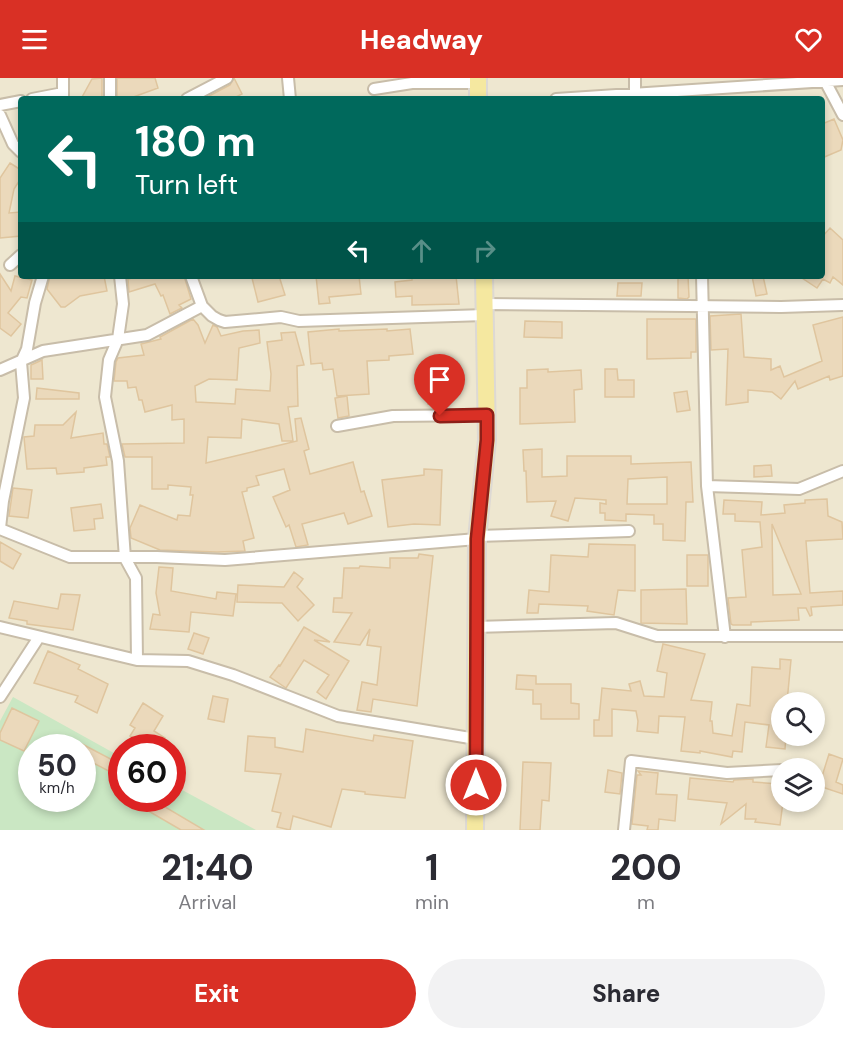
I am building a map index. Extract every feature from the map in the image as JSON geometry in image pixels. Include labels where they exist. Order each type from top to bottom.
[{"type":"main road","points":[[476,830],[477,538],[487,440],[484,279]]},
{"type":"street","points":[[63,78],[63,96]]},
{"type":"street","points":[[110,78],[110,96]]},
{"type":"street","points":[[193,96],[227,78]]},
{"type":"street","points":[[288,78],[290,96]]},
{"type":"street","points":[[635,78],[635,94]]},
{"type":"street","points":[[603,96],[699,95],[843,80]]},
{"type":"street","points":[[825,81],[843,115]]},
{"type":"street","points":[[374,88],[412,83],[478,87]]},
{"type":"street","points":[[0,105],[18,102]]},
{"type":"street","points":[[0,115],[18,150]]},
{"type":"street","points":[[10,265],[18,258]]},
{"type":"street","points":[[42,279],[35,303],[27,349],[21,362],[24,398],[3,501],[0,528],[70,557],[236,559],[477,538],[629,531]]},
{"type":"street","points":[[120,279],[123,304],[118,339],[109,360],[105,397],[118,461],[124,558],[136,578],[137,660]]},
{"type":"street","points":[[192,279],[202,306],[212,316],[225,322],[281,317],[299,321],[485,309],[843,305]]},
{"type":"street","points":[[702,279],[707,486],[725,637]]},
{"type":"street","points":[[0,370],[43,351],[147,335],[202,306]]},
{"type":"street","points":[[337,426],[393,416],[487,415]]},
{"type":"street","points":[[707,486],[799,489],[843,471]]},
{"type":"street","points":[[475,627],[616,623],[657,636],[843,636]]},
{"type":"street","points":[[0,627],[137,660],[188,661],[232,675],[338,716],[476,739]]},
{"type":"street","points":[[0,697],[39,637]]},
{"type":"street","points":[[0,682],[12,678]]},
{"type":"street","points":[[624,830],[631,761],[727,773],[771,771]]},
{"type":"shaded area","points":[[0,78],[843,78],[843,830],[0,830]]},
{"type":"green space","points":[[13,697],[80,734],[18,734],[18,812],[96,812],[96,743],[108,750],[108,812],[186,812],[186,792],[256,830],[0,830],[0,721]]},
{"type":"building","points":[[102,78],[102,96],[83,96],[92,79]]},
{"type":"building","points":[[117,78],[155,78],[158,88],[136,96],[117,96]]},
{"type":"building","points":[[234,78],[242,94],[209,96],[230,85]]},
{"type":"building","points":[[834,119],[843,140],[841,150],[825,157],[825,123]]},
{"type":"building","points":[[10,163],[18,168],[18,183],[14,189],[9,213],[18,212],[18,236],[0,238],[0,178]]},
{"type":"building","points":[[830,228],[843,240],[843,285],[833,277],[830,283],[823,279],[825,279],[825,234]]},
{"type":"building","points":[[0,274],[11,291],[15,276],[18,279],[32,280],[27,298],[21,297],[8,313],[21,324],[11,336],[0,328]]},
{"type":"building","points":[[49,279],[105,279],[107,291],[80,296],[65,307],[61,307],[47,289]]},
{"type":"building","points":[[128,279],[185,279],[191,299],[179,305],[182,308],[170,314],[163,295],[161,296],[155,284],[129,292]]},
{"type":"building","points":[[252,279],[280,279],[285,295],[258,302]]},
{"type":"building","points":[[316,279],[359,279],[361,294],[329,297],[330,303],[319,304]]},
{"type":"building","points":[[456,279],[459,304],[412,305],[412,296],[396,297],[395,282]]},
{"type":"building","points":[[678,279],[688,279],[689,297],[687,299],[678,298]]},
{"type":"building","points":[[753,279],[764,279],[767,294],[756,296]]},
{"type":"building","points":[[804,279],[823,279],[817,288]]},
{"type":"building","points":[[618,283],[642,283],[641,296],[617,296]]},
{"type":"building","points":[[741,314],[744,357],[771,359],[771,370],[780,366],[784,377],[822,361],[813,325],[843,317],[843,376],[830,380],[829,376],[798,389],[795,381],[781,399],[772,392],[748,390],[748,402],[726,405],[728,349],[711,350],[710,316]]},
{"type":"building","points":[[193,319],[205,343],[213,325],[217,327],[221,336],[259,330],[260,343],[239,348],[237,380],[209,379],[195,386],[196,402],[235,404],[236,389],[270,391],[271,374],[267,342],[282,340],[281,333],[295,332],[304,365],[297,366],[298,406],[288,407],[293,441],[282,441],[279,424],[242,419],[241,438],[208,437],[206,463],[297,441],[295,419],[301,418],[309,449],[304,451],[310,474],[353,462],[361,492],[364,491],[372,516],[348,524],[344,513],[302,524],[308,545],[296,547],[289,525],[286,527],[273,497],[290,490],[284,469],[256,476],[259,485],[242,492],[254,538],[243,541],[245,551],[160,550],[131,538],[130,528],[140,505],[177,520],[178,515],[190,516],[193,495],[190,495],[191,487],[168,485],[168,489],[152,489],[152,457],[125,457],[122,444],[184,443],[184,419],[172,420],[172,405],[145,412],[136,387],[128,388],[127,381],[114,381],[116,362],[118,358],[144,355],[141,344],[161,339],[160,337]]},
{"type":"building","points":[[647,319],[696,319],[696,352],[691,352],[691,358],[647,359]]},
{"type":"building","points":[[525,321],[562,322],[562,338],[524,337]]},
{"type":"building","points":[[339,329],[339,331],[387,329],[387,331],[410,329],[413,354],[389,356],[389,360],[367,361],[369,394],[337,396],[333,369],[323,370],[322,363],[311,364],[308,332]]},
{"type":"building","points":[[42,360],[43,379],[31,379],[31,365]]},
{"type":"building","points":[[434,360],[459,364],[457,375],[448,374],[443,406],[428,404]]},
{"type":"building","points":[[548,369],[548,372],[581,370],[582,389],[574,390],[575,422],[520,424],[520,388],[527,388],[527,370]]},
{"type":"building","points":[[605,369],[617,369],[618,380],[634,380],[634,397],[605,397]]},
{"type":"building","points":[[37,388],[79,393],[79,399],[36,399]]},
{"type":"building","points":[[687,391],[690,410],[677,412],[674,393]]},
{"type":"building","points":[[347,396],[349,416],[338,418],[335,398]]},
{"type":"building","points":[[76,412],[71,438],[103,433],[104,444],[107,444],[110,457],[106,457],[107,465],[84,468],[84,472],[57,474],[56,468],[27,469],[24,437],[34,436],[35,425],[63,425]]},
{"type":"building","points":[[542,449],[542,477],[567,476],[567,456],[631,456],[631,464],[691,462],[693,502],[686,502],[685,541],[663,540],[663,524],[654,524],[654,515],[626,514],[626,521],[605,520],[605,513],[600,513],[600,503],[606,504],[606,500],[575,498],[568,521],[551,516],[556,501],[527,502],[523,450]],"holes":[[[667,477],[667,504],[627,504],[628,479]]]},
{"type":"building","points":[[771,465],[772,476],[754,477],[754,466]]},
{"type":"building","points":[[424,469],[442,470],[440,525],[414,524],[388,527],[382,480],[424,475]]},
{"type":"building","points":[[13,488],[32,490],[28,518],[9,516]]},
{"type":"building","points":[[827,499],[828,516],[842,522],[843,539],[806,541],[810,593],[843,591],[843,605],[811,607],[812,615],[810,616],[806,608],[798,608],[799,620],[751,622],[751,625],[731,624],[728,598],[746,597],[742,550],[762,547],[760,522],[735,521],[735,514],[723,514],[724,500],[762,502],[761,515],[785,513],[784,505],[805,503],[805,500]],"holes":[[[772,524],[801,594],[773,595]]]},
{"type":"building","points":[[101,504],[103,518],[94,519],[95,529],[74,531],[71,508]]},
{"type":"building","points":[[0,542],[21,554],[13,569],[0,561]]},
{"type":"building","points":[[589,544],[635,545],[635,591],[618,590],[614,615],[587,611],[588,606],[539,604],[538,613],[527,613],[529,590],[549,592],[551,555],[588,557]]},
{"type":"building","points":[[419,554],[433,556],[417,706],[373,699],[371,712],[357,710],[362,682],[377,685],[381,647],[367,645],[370,629],[360,645],[334,642],[352,613],[333,612],[334,598],[342,598],[344,568],[359,568],[360,566],[390,568],[390,558],[418,558]]},
{"type":"building","points":[[687,555],[708,555],[708,586],[687,586]]},
{"type":"building","points":[[159,567],[173,568],[171,591],[216,599],[217,592],[236,594],[233,616],[191,612],[189,632],[150,629],[153,614],[160,615],[156,593]]},
{"type":"building","points":[[294,572],[303,579],[297,587],[314,605],[298,621],[282,603],[237,602],[238,585],[284,587]]},
{"type":"building","points":[[686,589],[687,624],[641,623],[641,590]]},
{"type":"building","points":[[61,594],[80,595],[73,630],[27,624],[27,621],[9,618],[14,601],[58,609]]},
{"type":"building","points":[[304,627],[330,642],[314,640],[349,661],[326,699],[317,692],[329,675],[304,660],[286,688],[270,677],[280,666]]},
{"type":"building","points":[[194,633],[209,638],[203,654],[188,649]]},
{"type":"building","points":[[663,644],[705,654],[691,700],[712,702],[710,721],[712,721],[713,733],[732,736],[737,704],[750,706],[752,667],[780,669],[780,659],[791,660],[788,692],[771,692],[771,746],[785,746],[785,749],[766,747],[769,725],[745,722],[742,752],[733,751],[732,757],[700,751],[700,753],[681,751],[685,717],[659,716],[658,733],[637,731],[636,711],[612,709],[612,736],[594,736],[594,720],[599,720],[602,688],[631,691],[629,684],[640,681],[644,696],[664,697],[667,673],[657,671]]},
{"type":"building","points":[[48,651],[80,665],[78,669],[108,684],[97,713],[75,702],[78,696],[34,683]]},
{"type":"building","points":[[517,675],[536,676],[536,684],[571,684],[571,703],[579,704],[579,719],[541,719],[541,704],[533,704],[533,690],[516,689]]},
{"type":"building","points":[[213,696],[228,699],[224,722],[208,719]]},
{"type":"building","points":[[143,703],[163,716],[154,731],[159,734],[131,734],[135,728],[130,725]]},
{"type":"building","points":[[12,708],[39,721],[32,734],[18,734],[18,748],[0,740],[0,733]]},
{"type":"building","points":[[306,729],[373,741],[374,735],[413,741],[405,798],[342,789],[331,827],[293,816],[290,830],[277,827],[281,813],[272,811],[281,774],[245,771],[248,736],[275,738],[275,747],[303,752]]},
{"type":"building","points":[[96,751],[108,758],[108,771],[96,764]]},
{"type":"building","points":[[829,754],[843,759],[836,782],[843,785],[843,794],[825,788],[825,767]]},
{"type":"building","points":[[523,762],[551,763],[549,801],[542,800],[540,830],[520,830]]},
{"type":"building","points":[[608,770],[622,773],[620,794],[605,792]]},
{"type":"building","points":[[638,771],[658,773],[656,794],[677,795],[675,821],[659,819],[658,830],[647,830],[648,826],[632,824],[637,775],[641,775]]},
{"type":"building","points":[[690,778],[733,782],[734,780],[753,779],[753,782],[771,783],[771,812],[782,812],[780,825],[755,822],[756,819],[745,819],[746,804],[721,824],[727,803],[688,799]]},
{"type":"building","points":[[150,812],[174,812],[204,830],[181,830]]},
{"type":"route","points":[[440,416],[487,415],[487,440],[477,539],[476,785]]}]
